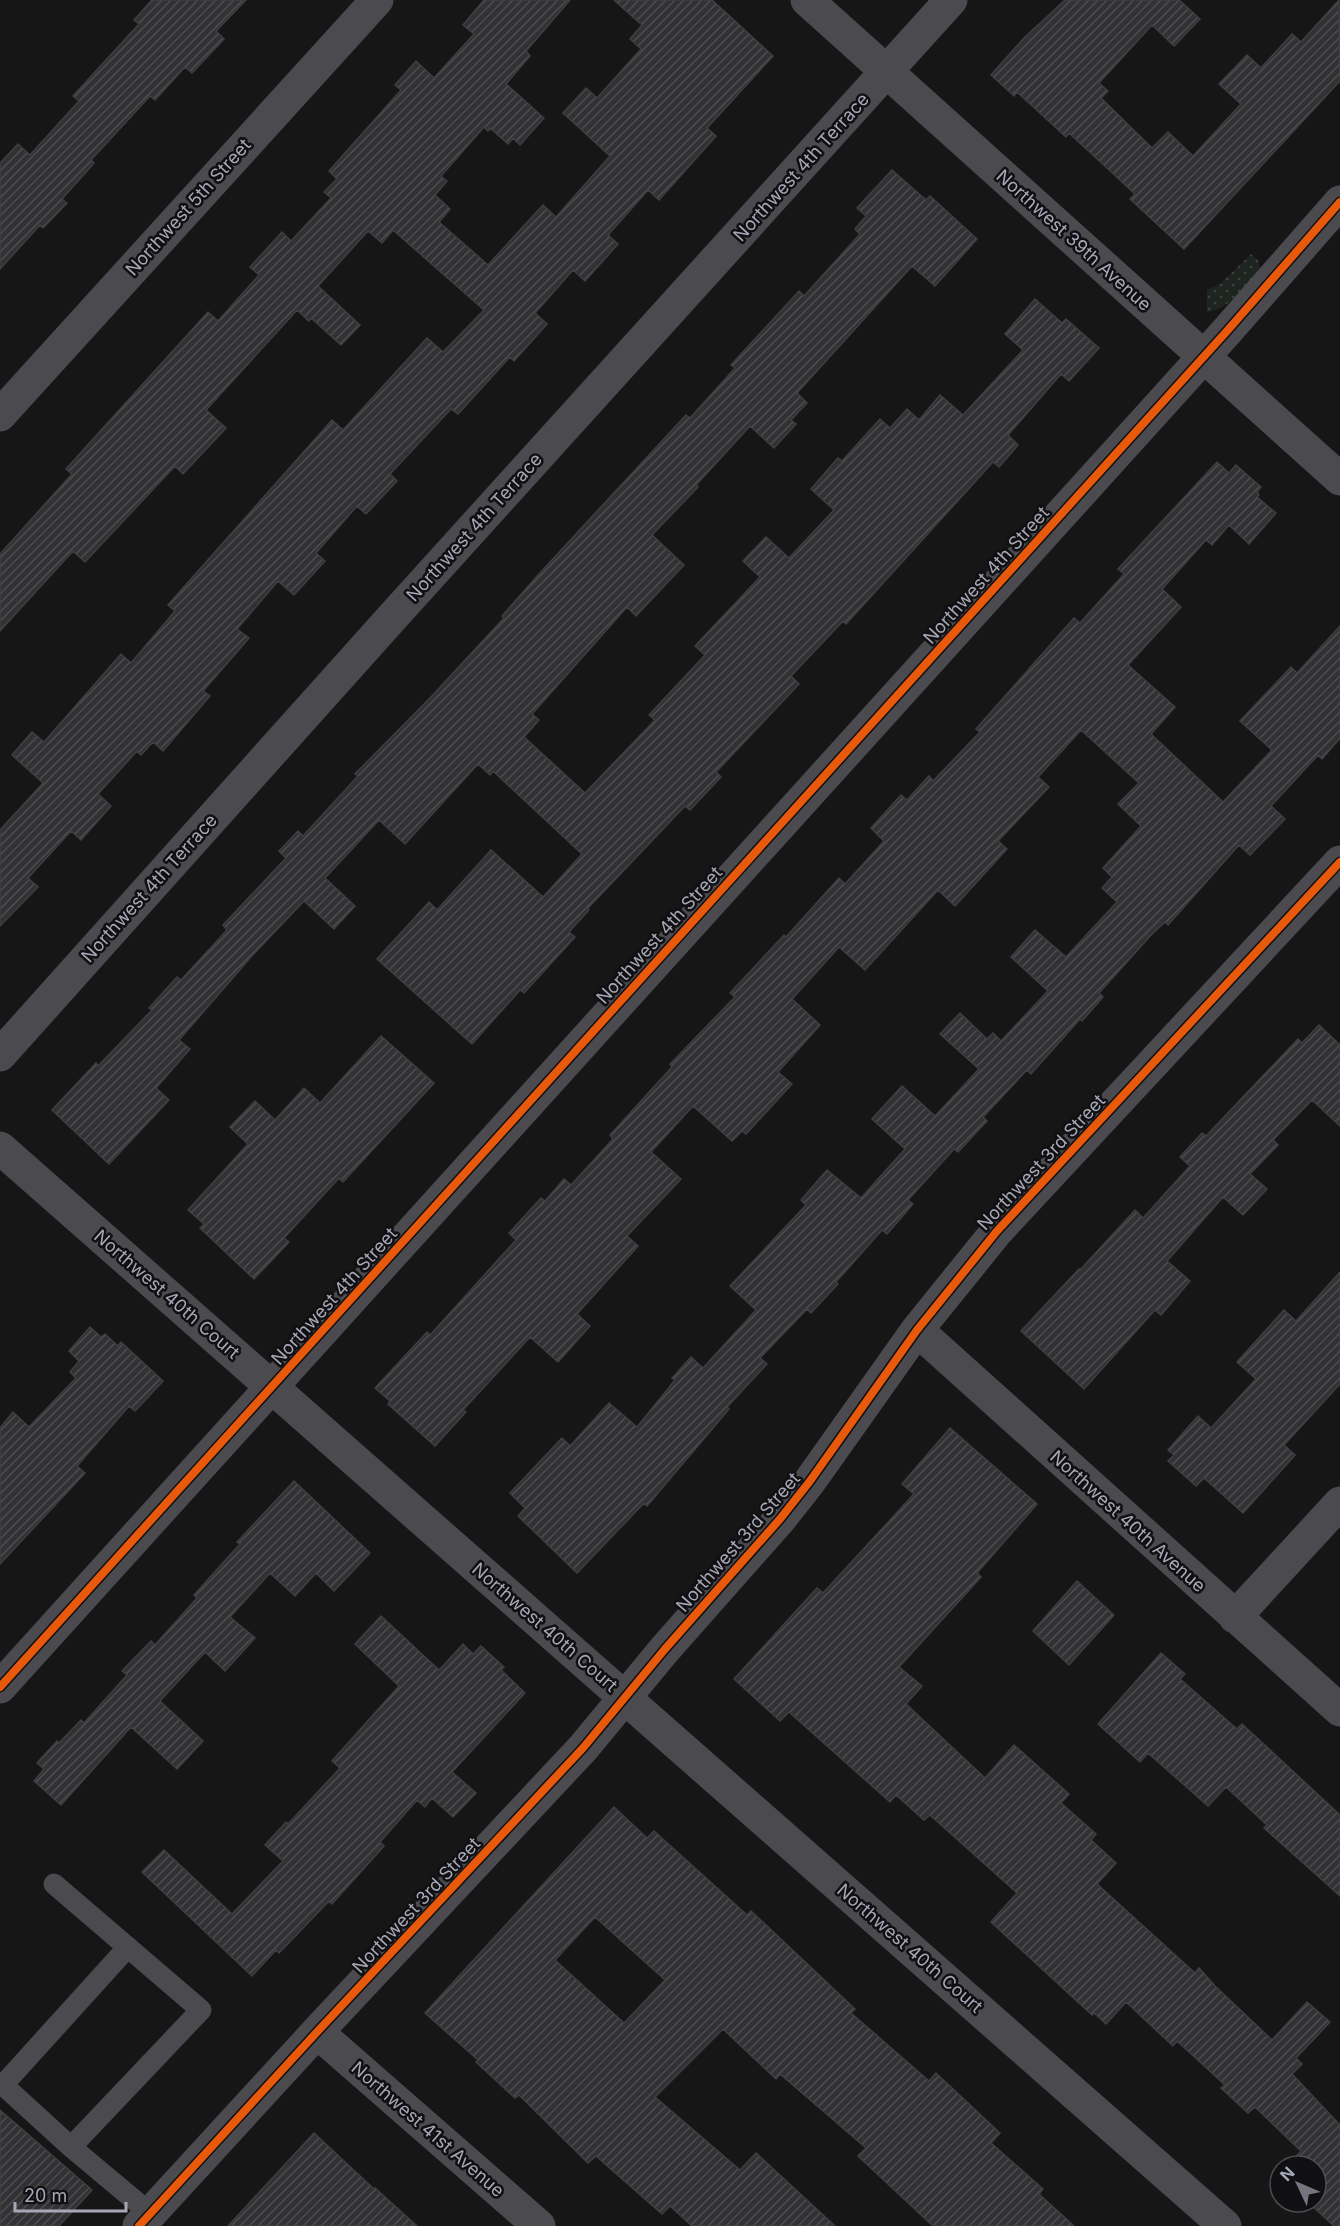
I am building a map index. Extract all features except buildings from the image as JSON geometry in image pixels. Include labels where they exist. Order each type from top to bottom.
[{"type":"street","name":"Northwest 5th Street","points":[[0,415],[377,0]]},
{"type":"street","name":"Northwest 39th Avenue","points":[[807,0],[1340,479]]},
{"type":"street","name":"Northwest 4th Terrace","points":[[0,1055],[389,620],[951,0]]},
{"type":"street","name":"Northwest 4th Street","points":[[0,1687],[1203,357],[1340,202]]},
{"type":"street","name":"Northwest 3rd Street","points":[[145,2220],[317,2032],[584,1748],[665,1649],[810,1482],[917,1330],[997,1231],[1340,862]]},
{"type":"street","name":"Northwest 40th Court","points":[[0,1148],[1225,2226]]},
{"type":"street","name":"Northwest 40th Avenue","points":[[917,1330],[1340,1710]]},
{"type":"street","points":[[1235,1617],[1340,1503]]},
{"type":"street","name":"Northwest 41st Avenue","points":[[317,2032],[538,2226]]},
{"type":"lane","points":[[54,1884],[201,2010],[71,2147]]},
{"type":"lane","points":[[128,1947],[3,2085],[71,2147],[145,2220]]},
{"type":"shaded area","points":[[1251,254],[1258,260],[1261,270],[1230,301],[1207,312],[1207,290],[1220,284]]},
{"type":"cycle path","points":[[0,1687],[1227,331],[1340,202]]},
{"type":"cycle path","points":[[139,2226],[583,1748],[665,1649],[780,1519],[810,1481],[917,1330],[997,1231],[1340,862]]}]
